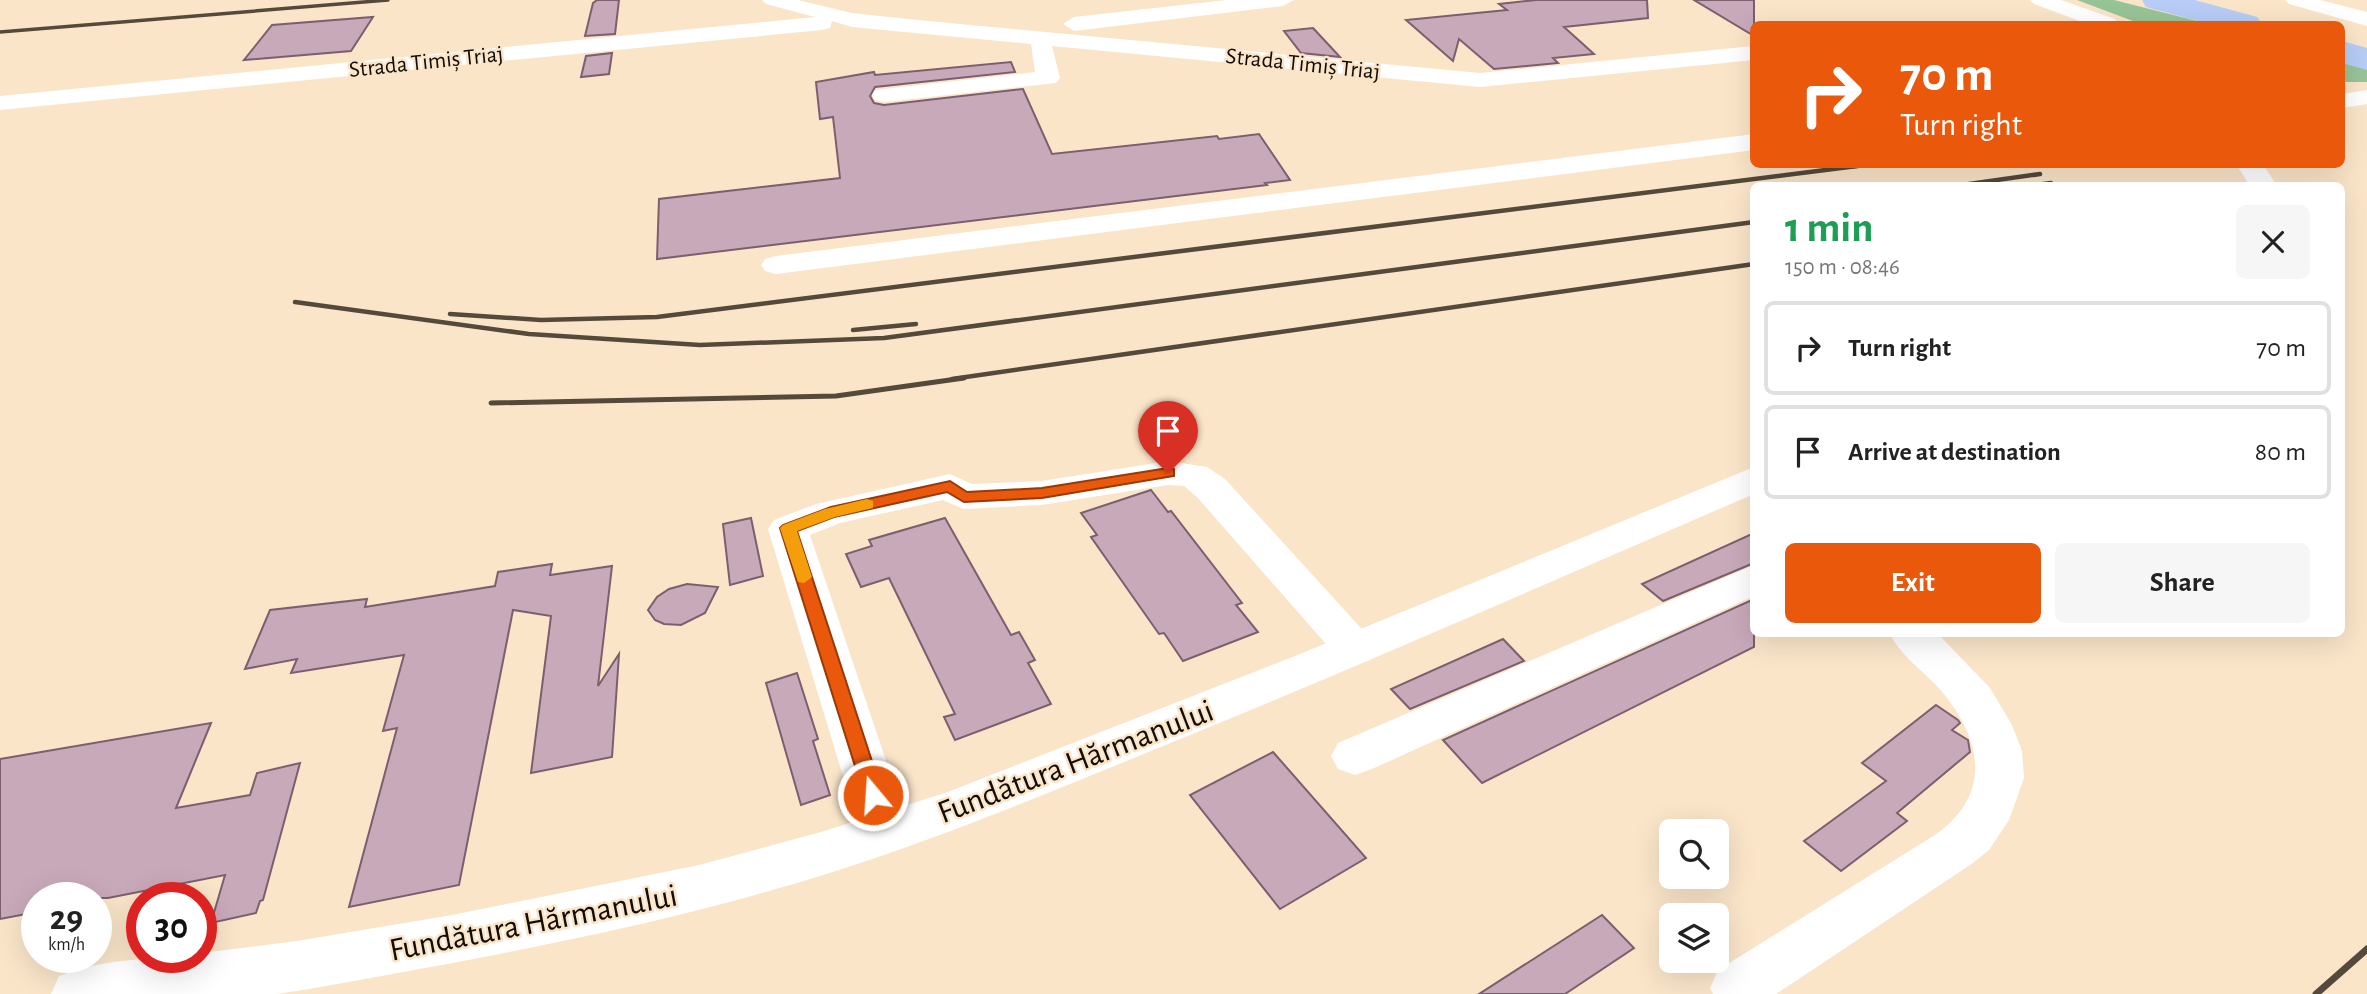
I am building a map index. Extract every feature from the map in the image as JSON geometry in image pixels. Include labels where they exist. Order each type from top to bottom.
[{"type":"main road","name":"Strada Timiș Triaj","points":[[773,0],[852,20],[1040,41],[1082,41],[1480,80],[1750,52]]},
{"type":"main road","points":[[967,54],[1040,41],[1061,26],[1283,0]]},
{"type":"main road","points":[[2041,0],[2099,21]]},
{"type":"main road","points":[[2311,1],[2367,19]]},
{"type":"main road","name":"Strada Timiș Triaj","points":[[0,103],[852,20]]},
{"type":"main road","points":[[884,95],[1048,78],[1040,41]]},
{"type":"main road","points":[[2345,101],[2367,97]]},
{"type":"main road","points":[[776,265],[1750,143]]},
{"type":"main road","points":[[885,832],[788,528],[831,513],[950,486],[964,497],[1042,493],[1168,473],[1194,475],[1211,488],[1355,649]]},
{"type":"main road","name":"Fundătura Hărmanului","points":[[79,994],[297,966],[614,907],[699,888],[821,854],[957,809],[1355,649],[1750,485]]},
{"type":"main road","points":[[1355,756],[1750,581]]},
{"type":"main road","points":[[1738,988],[1970,836],[1996,795],[2000,760],[1988,718],[1961,680],[1914,637]]},
{"type":"green space","points":[[2077,0],[2114,0],[2197,21],[2133,21]]},
{"type":"green space","points":[[2345,60],[2367,65],[2367,82],[2345,82]]},
{"type":"building","points":[[597,0],[619,0],[615,34],[585,36],[593,3]]},
{"type":"building","points":[[1536,0],[1647,0],[1648,18],[1564,27],[1594,54],[1553,58],[1558,63],[1494,69],[1459,39],[1453,61],[1406,20],[1507,10],[1499,4]]},
{"type":"building","points":[[1694,0],[1754,0],[1754,21],[1750,21],[1750,34]]},
{"type":"building","points":[[373,17],[351,51],[244,60],[272,25]]},
{"type":"building","points":[[1313,28],[1340,57],[1301,53],[1284,31]]},
{"type":"building","points":[[612,53],[609,74],[581,77],[586,56]]},
{"type":"building","points":[[1011,62],[1015,72],[875,87],[870,96],[874,103],[884,105],[1023,89],[1052,154],[1259,134],[1290,180],[1265,183],[1267,185],[657,259],[659,199],[840,178],[833,117],[820,119],[816,82],[874,72],[875,75]]},
{"type":"building","points":[[1151,490],[1168,512],[1171,511],[1242,603],[1236,605],[1258,632],[1183,661],[1164,633],[1159,634],[1091,537],[1097,535],[1081,513]]},
{"type":"building","points":[[751,518],[763,576],[730,585],[723,524]]},
{"type":"building","points":[[945,518],[1011,635],[1019,632],[1035,660],[1028,663],[1051,704],[955,740],[944,717],[955,714],[889,578],[861,587],[846,554],[872,546],[869,540]]},
{"type":"building","points":[[1750,535],[1750,565],[1663,601],[1642,584]]},
{"type":"building","points":[[552,564],[550,575],[612,566],[598,686],[619,654],[612,757],[531,773],[551,616],[513,610],[459,885],[349,907],[397,728],[383,731],[404,655],[291,673],[297,659],[245,669],[270,610],[367,599],[365,607],[495,586],[498,572]]},
{"type":"building","points":[[687,584],[718,587],[705,613],[681,625],[664,624],[655,620],[648,610],[657,597],[669,589]]},
{"type":"building","points":[[1750,601],[1750,637],[1754,637],[1754,647],[1482,783],[1443,740]]},
{"type":"building","points":[[1503,639],[1524,661],[1410,709],[1391,689]]},
{"type":"building","points":[[797,673],[818,739],[813,741],[830,795],[801,805],[766,683]]},
{"type":"building","points":[[1936,705],[1958,720],[1960,723],[1952,730],[1968,740],[1970,752],[1897,813],[1907,821],[1841,871],[1804,841],[1886,781],[1862,763]]},
{"type":"building","points":[[211,723],[176,808],[250,795],[257,773],[300,763],[263,900],[260,901],[256,913],[217,922],[217,902],[225,875],[189,882],[126,882],[126,894],[112,897],[112,882],[21,882],[21,915],[0,919],[0,759]]},
{"type":"building","points":[[1273,752],[1366,858],[1280,909],[1190,795]]},
{"type":"building","points":[[1602,915],[1634,948],[1565,994],[1479,994]]},
{"type":"waterway","points":[[2158,0],[2234,21]]},
{"type":"waterway","points":[[2345,53],[2367,59]]},
{"type":"railway","points":[[0,32],[388,0]]},
{"type":"railway","points":[[450,314],[541,320],[657,317],[1841,168]]},
{"type":"railway","points":[[1983,182],[2040,174]]},
{"type":"railway","points":[[295,302],[529,334],[700,345],[884,338],[1750,223]]},
{"type":"railway","points":[[952,379],[1750,265]]},
{"type":"railway","points":[[853,330],[916,324]]},
{"type":"railway","points":[[491,403],[836,396],[964,378]]},
{"type":"railway","points":[[2316,994],[2367,949]]},
{"type":"slow traffic","points":[[804,577],[788,528],[867,504]]},
{"type":"route","points":[[873,795],[788,528],[831,513],[950,486],[964,497],[1042,493],[1168,473]]}]
